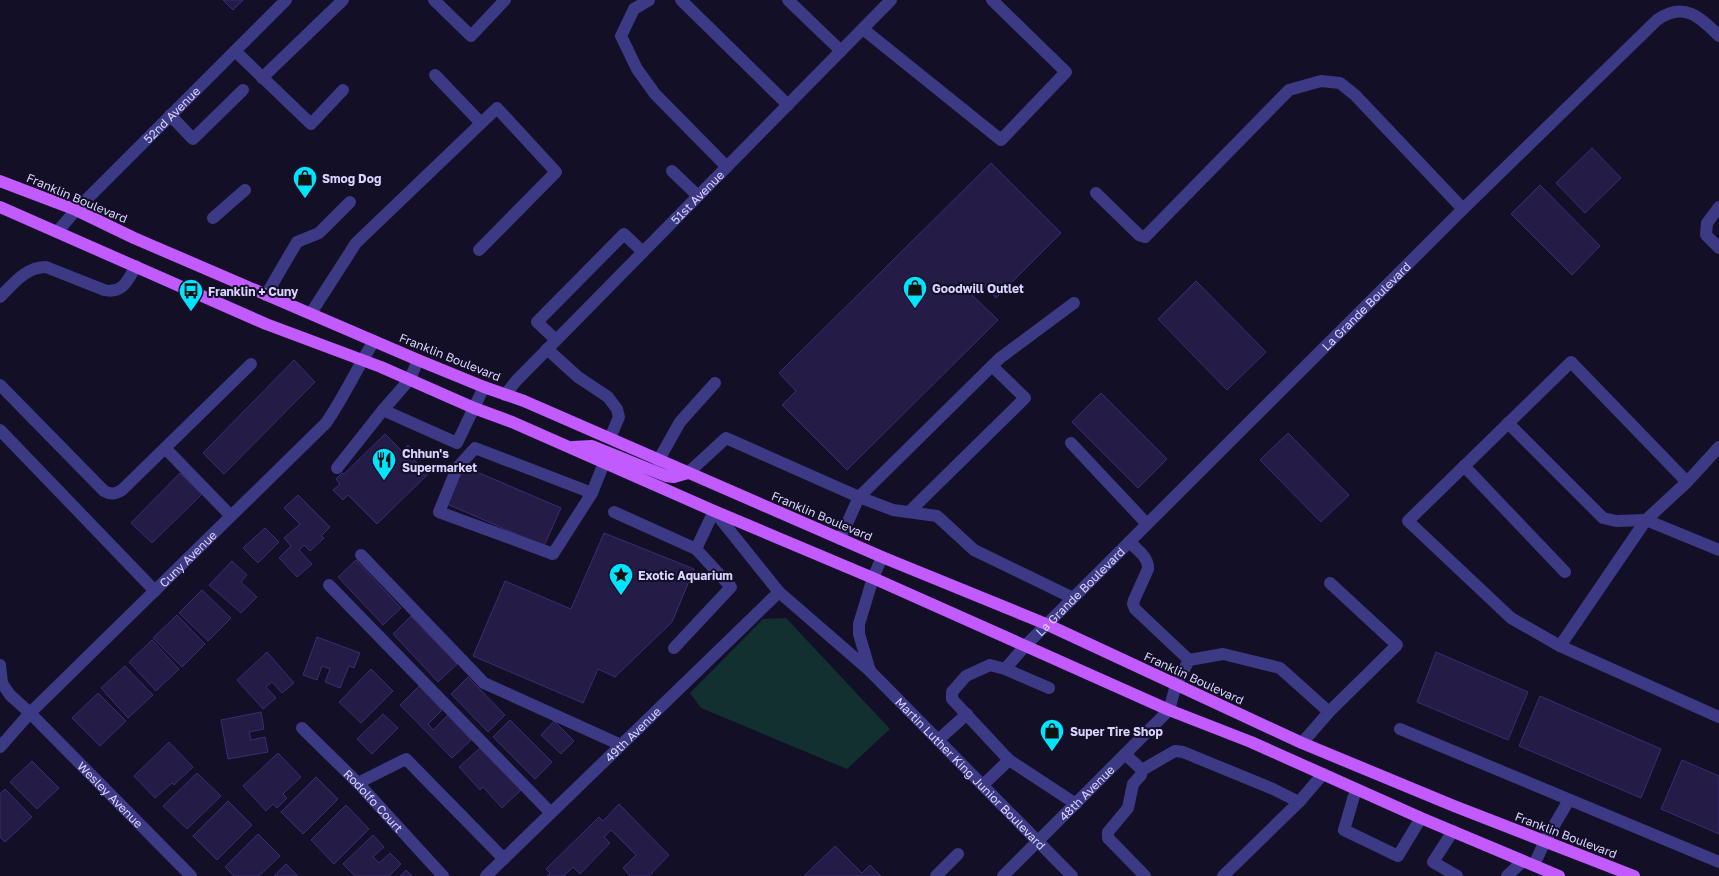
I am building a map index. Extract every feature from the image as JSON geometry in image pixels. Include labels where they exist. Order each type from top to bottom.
[{"type":"main road","name":"Franklin Boulevard","points":[[0,181],[76,210],[134,238],[418,360],[524,401],[882,557],[1046,624],[1302,743],[1446,803],[1634,876]]},
{"type":"main road","points":[[0,207],[266,324],[410,379],[474,408],[570,447],[666,476],[674,477],[688,473]]},
{"type":"main road","points":[[607,457],[714,510],[873,578],[1169,710],[1251,742],[1421,818],[1559,876]]},
{"type":"street","name":"52nd Avenue","points":[[57,232],[76,210],[286,0]]},
{"type":"street","points":[[262,78],[343,0]]},
{"type":"street","points":[[434,0],[471,36],[505,0]]},
{"type":"street","points":[[649,0],[634,9],[620,36],[637,69],[655,94],[727,167]]},
{"type":"street","points":[[681,0],[788,106]]},
{"type":"street","points":[[788,0],[841,51]]},
{"type":"street","name":"51st Avenue","points":[[505,395],[516,381],[642,252],[892,0]]},
{"type":"street","points":[[864,28],[1001,140],[1066,72],[992,0]]},
{"type":"street","points":[[1670,12],[1677,0]]},
{"type":"street","points":[[1670,12],[1693,14],[1719,36]]},
{"type":"street","name":"La Grande Boulevard","points":[[1005,668],[1046,624],[1464,209],[1656,20],[1670,12]]},
{"type":"street","points":[[234,51],[310,124],[343,90]]},
{"type":"street","points":[[435,76],[481,123]]},
{"type":"street","points":[[1096,192],[1139,235],[1145,237],[1289,90],[1321,81],[1340,83],[1354,94],[1464,209]]},
{"type":"street","points":[[170,116],[193,139],[243,90]]},
{"type":"street","points":[[311,313],[356,243],[496,108],[556,172],[479,250]]},
{"type":"street","points":[[672,171],[698,196]]},
{"type":"street","points":[[213,218],[245,190]]},
{"type":"street","points":[[266,295],[297,242],[319,233],[350,202]]},
{"type":"street","points":[[1719,208],[1707,223],[1706,235],[1719,248]]},
{"type":"street","points":[[610,438],[619,417],[617,409],[608,397],[578,377],[551,345],[537,322],[624,234],[642,252]]},
{"type":"street","points":[[0,297],[24,274],[38,267],[46,267],[111,292],[124,286],[136,266]]},
{"type":"street","points":[[840,539],[859,496],[1000,358],[1074,303]]},
{"type":"street","name":"Cuny Avenue","points":[[0,747],[12,736],[30,713],[326,423],[338,406],[374,341]]},
{"type":"street","points":[[337,468],[410,379],[418,360]]},
{"type":"street","points":[[1687,482],[1571,362],[1408,521],[1511,618],[1560,646],[1719,717]]},
{"type":"street","points":[[0,384],[104,491],[116,494],[251,364]]},
{"type":"street","points":[[909,512],[1025,398],[992,366]]},
{"type":"street","points":[[658,461],[680,422],[715,383]]},
{"type":"street","points":[[383,410],[457,443],[484,387]]},
{"type":"street","points":[[1508,423],[1603,518],[1616,521],[1646,520],[1719,550]]},
{"type":"street","points":[[0,430],[155,591]]},
{"type":"street","points":[[688,473],[726,438],[893,510],[937,516],[974,550],[1073,598]]},
{"type":"street","points":[[1071,443],[1147,524]]},
{"type":"street","points":[[1560,646],[1646,520],[1687,482],[1719,447]]},
{"type":"street","points":[[165,448],[231,516]]},
{"type":"street","points":[[592,493],[475,448],[457,468],[439,512],[553,554],[592,493],[607,457]]},
{"type":"street","points":[[1464,466],[1565,572]]},
{"type":"street","points":[[696,549],[714,510]]},
{"type":"street","name":"Martin Luther King Junior Boulevard","points":[[714,510],[779,592],[870,671],[1072,876]]},
{"type":"street","points":[[614,512],[696,549],[731,587],[674,648]]},
{"type":"street","points":[[1129,542],[1149,564],[1134,600],[1135,609],[1189,660]]},
{"type":"street","points":[[361,555],[484,683],[621,745]]},
{"type":"street","name":"Martin Luther King Junior Boulevard","points":[[870,671],[859,634],[858,624],[882,557]]},
{"type":"street","points":[[1302,743],[1329,712],[1397,645],[1330,583]]},
{"type":"street","points":[[329,585],[551,813]]},
{"type":"street","name":"49th Avenue","points":[[486,876],[779,592]]},
{"type":"street","points":[[1189,660],[1223,654],[1280,668],[1329,712]]},
{"type":"street","points":[[1169,710],[1176,685],[1189,660]]},
{"type":"street","name":"Wesley Avenue","points":[[0,665],[2,683],[10,695],[190,876]]},
{"type":"street","points":[[1049,688],[1005,668],[990,665],[966,676],[952,692],[952,699],[1009,760],[1076,804]]},
{"type":"street","name":"48th Avenue","points":[[1003,876],[1169,710]]},
{"type":"street","points":[[938,740],[967,714]]},
{"type":"street","name":"Rodolfo Court","points":[[302,728],[358,783],[443,876]]},
{"type":"street","points":[[1400,729],[1719,862]]},
{"type":"street","points":[[1142,770],[1175,751],[1183,752],[1273,789],[1299,802]]},
{"type":"street","points":[[1125,754],[1142,770]]},
{"type":"street","points":[[358,783],[406,760],[504,859]]},
{"type":"street","points":[[983,785],[1009,760]]},
{"type":"street","points":[[1142,770],[1141,776],[1132,784],[1128,808],[1108,832],[1108,838],[1145,876]]},
{"type":"street","points":[[1223,876],[1299,802],[1322,774]]},
{"type":"street","points":[[1356,789],[1344,830],[1398,856],[1421,818]]},
{"type":"street","points":[[1507,876],[1529,863],[1545,841],[1569,800]]},
{"type":"street","points":[[1452,831],[1433,862],[1457,876]]},
{"type":"street","points":[[936,876],[958,854]]},
{"type":"green space","points":[[786,618],[890,729],[847,769],[701,708],[690,693],[763,619]]},
{"type":"building","points":[[223,0],[243,0],[233,10]]},
{"type":"building","points":[[1592,148],[1621,178],[1585,213],[1556,183]]},
{"type":"building","name":"Goodwill Outlet","points":[[991,163],[1061,233],[996,298],[981,282],[970,293],[998,320],[847,470],[782,405],[796,391],[779,373]]},
{"type":"building","points":[[1540,185],[1600,246],[1572,275],[1511,214]]},
{"type":"building","points":[[1196,281],[1266,352],[1227,390],[1158,319]]},
{"type":"building","points":[[294,360],[315,382],[224,474],[203,453]]},
{"type":"building","points":[[1101,393],[1167,459],[1138,488],[1072,422]]},
{"type":"building","points":[[1288,433],[1349,495],[1321,522],[1260,460]]},
{"type":"building","points":[[385,434],[402,451],[408,445],[419,455],[414,460],[428,474],[377,524],[348,495],[343,500],[333,490],[340,484],[336,479],[342,473],[344,474]]},
{"type":"building","points":[[463,466],[561,508],[544,546],[447,504]]},
{"type":"building","points":[[180,473],[202,494],[152,543],[131,523]]},
{"type":"building","points":[[298,495],[330,527],[321,536],[324,538],[310,551],[304,545],[299,550],[312,564],[297,577],[279,558],[291,546],[284,538],[300,524],[284,508]]},
{"type":"building","points":[[265,528],[279,542],[258,563],[243,548]]},
{"type":"building","points":[[604,533],[694,569],[672,622],[615,677],[598,669],[583,703],[473,656],[505,581],[571,609]]},
{"type":"building","points":[[356,560],[401,608],[383,625],[338,577]]},
{"type":"building","points":[[232,561],[247,575],[241,582],[257,597],[241,613],[209,585]]},
{"type":"building","points":[[202,590],[231,618],[208,641],[179,613]]},
{"type":"building","points":[[177,615],[205,644],[182,667],[153,638]]},
{"type":"building","points":[[411,616],[457,664],[438,682],[393,634]]},
{"type":"building","points":[[317,637],[360,653],[354,668],[349,666],[340,688],[325,682],[330,669],[322,666],[317,680],[303,675]]},
{"type":"building","points":[[152,640],[179,669],[156,691],[129,662]]},
{"type":"building","points":[[267,652],[294,683],[282,693],[272,682],[266,687],[276,698],[263,709],[237,680]]},
{"type":"building","points":[[1436,652],[1528,692],[1508,740],[1417,702]]},
{"type":"building","points":[[125,666],[153,695],[128,718],[101,688]]},
{"type":"building","points":[[371,669],[393,691],[361,723],[339,702]]},
{"type":"building","points":[[468,677],[505,715],[488,732],[451,694]]},
{"type":"building","points":[[419,686],[442,710],[428,724],[433,730],[448,715],[471,740],[452,758],[400,705]]},
{"type":"building","points":[[98,693],[126,721],[100,746],[72,718]]},
{"type":"building","points":[[1540,696],[1661,749],[1641,798],[1519,746]]},
{"type":"building","points":[[261,712],[264,729],[249,732],[251,740],[265,737],[268,752],[228,759],[221,720]]},
{"type":"building","points":[[383,714],[398,728],[372,754],[357,739]]},
{"type":"building","points":[[510,720],[552,762],[535,779],[493,737]]},
{"type":"building","points":[[554,721],[574,741],[561,754],[541,735]]},
{"type":"building","points":[[169,742],[193,767],[174,785],[172,783],[155,798],[134,776]]},
{"type":"building","points":[[480,748],[521,790],[502,808],[483,787],[480,790],[459,767]]},
{"type":"building","points":[[278,753],[301,777],[283,794],[287,798],[277,808],[273,804],[266,811],[243,786]]},
{"type":"building","points":[[1682,760],[1719,776],[1719,834],[1661,809]]},
{"type":"building","points":[[32,761],[59,788],[37,809],[10,782]]},
{"type":"building","points":[[197,773],[221,796],[187,829],[163,806]]},
{"type":"building","points":[[316,777],[338,799],[303,834],[281,812]]},
{"type":"building","points":[[5,789],[32,817],[5,842],[0,837],[0,794]]},
{"type":"building","points":[[228,801],[252,825],[217,860],[193,836]]},
{"type":"building","points":[[619,804],[669,855],[649,876],[630,876],[623,868],[636,855],[611,830],[604,837],[610,843],[580,874],[573,867],[564,876],[547,876],[550,873],[546,869],[599,817],[603,821]]},
{"type":"building","points":[[346,805],[369,829],[334,864],[311,840]]},
{"type":"building","points":[[258,834],[280,856],[259,876],[234,876],[225,867]]},
{"type":"building","points":[[373,835],[384,847],[373,857],[379,863],[390,853],[401,864],[389,876],[355,876],[343,864]]},
{"type":"building","points":[[835,846],[862,873],[870,865],[881,876],[804,876]]},
{"type":"building","points":[[286,864],[298,876],[274,876]]},
{"type":"building","points":[[406,870],[412,876],[400,876]]},
{"type":"place","name":"Smog Dog","points":[[305,199]]},
{"type":"place","name":"Goodwill Outlet","points":[[915,309]]},
{"type":"place","name":"Franklin + Cuny","points":[[191,312]]},
{"type":"place","name":"Chhun's Supermarket","points":[[384,481]]},
{"type":"place","name":"Exotic Aquarium","points":[[621,596]]},
{"type":"place","name":"Super Tire Shop","points":[[1052,752]]}]
